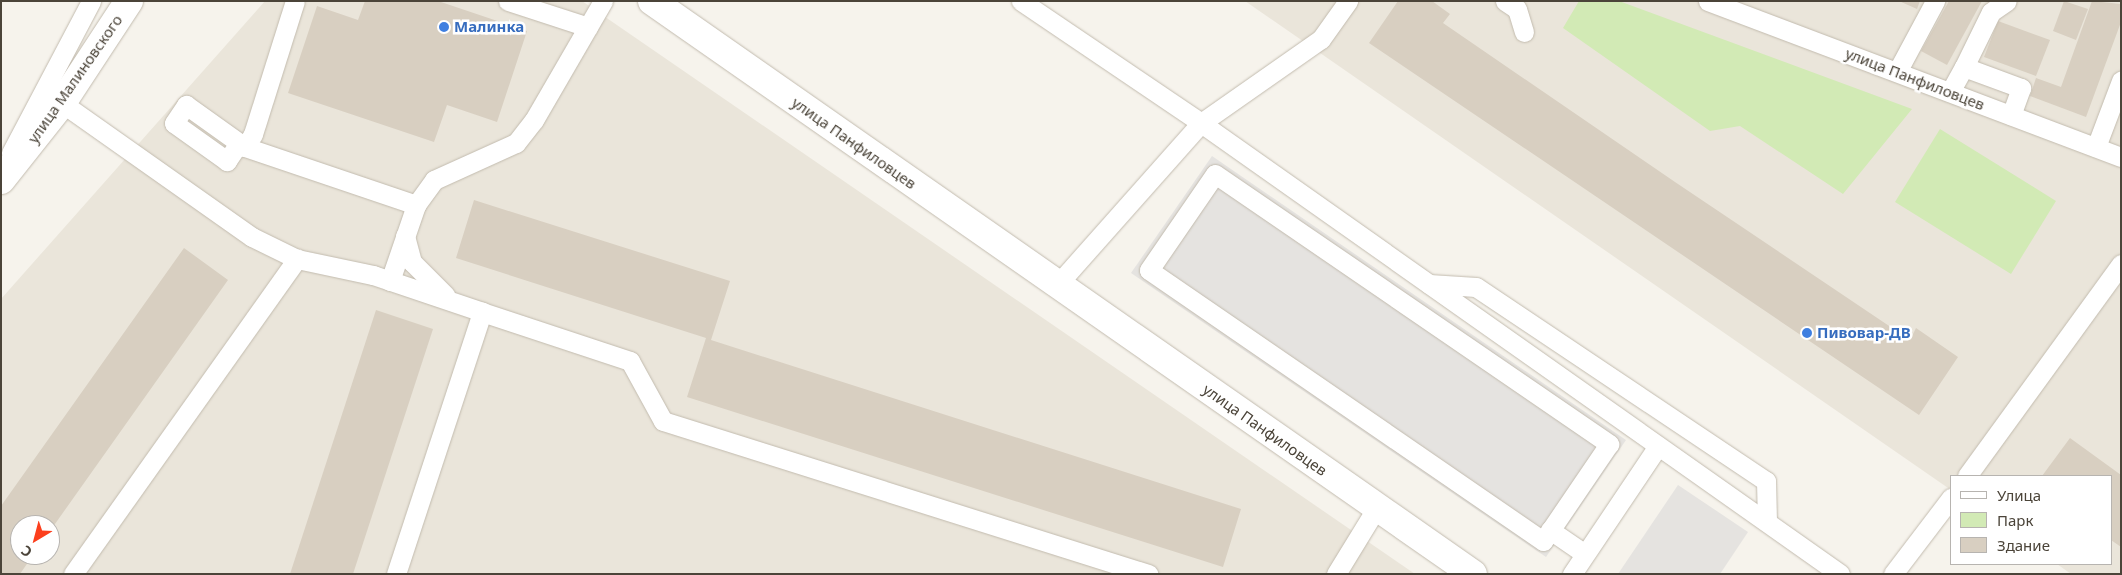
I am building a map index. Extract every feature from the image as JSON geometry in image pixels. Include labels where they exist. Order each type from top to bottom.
[{"type":"street","name":"улица Малиновского","points":[[1,180],[62,103],[129,1]]},
{"type":"street","name":"улица Панфиловцев","points":[[654,4],[1473,574]]},
{"type":"lane","points":[[1,171],[91,1]]},
{"type":"lane","points":[[295,1],[253,134],[242,145],[416,205]]},
{"type":"lane","points":[[508,1],[588,27]]},
{"type":"lane","points":[[390,281],[416,205],[434,180],[516,143],[534,120],[603,1]]},
{"type":"lane","points":[[1021,1],[1041,8],[1840,574]]},
{"type":"lane","points":[[1057,285],[1201,123],[1322,39],[1348,1]]},
{"type":"lane","name":"улица Панфиловцев","points":[[1708,1],[2121,157]]},
{"type":"lane","points":[[1897,72],[1935,1]]},
{"type":"lane","points":[[1950,92],[1991,12],[2007,1]]},
{"type":"lane","points":[[1514,4],[1524,32]]},
{"type":"lane","points":[[1964,67],[2021,88],[2011,115]]},
{"type":"lane","points":[[2096,148],[2121,81]]},
{"type":"lane","points":[[62,103],[252,237],[297,259],[390,281],[630,361],[663,421],[1136,572]]},
{"type":"lane","points":[[1215,174],[1609,444],[1550,530],[1543,541],[1149,270],[1215,174]]},
{"type":"lane","points":[[406,236],[412,262],[452,302]]},
{"type":"lane","points":[[73,574],[297,259]]},
{"type":"lane","points":[[1968,475],[2121,264]]},
{"type":"lane","points":[[1429,284],[1476,287],[1766,481],[1767,522]]},
{"type":"lane","points":[[396,574],[482,312]]},
{"type":"lane","points":[[1572,574],[1658,446]]},
{"type":"lane","points":[[1894,574],[1950,499]]},
{"type":"lane","points":[[1336,574],[1377,507]]},
{"type":"lane","points":[[1550,530],[1585,554]]},
{"type":"shaded area","points":[[265,1],[582,1],[1415,574],[1,574],[1,299]]},
{"type":"shaded area","points":[[1245,1],[2121,1],[2121,574],[2071,574],[2058,565],[2112,565],[2112,475],[1950,475],[1950,489]]},
{"type":"shaded area","points":[[1212,156],[1626,440],[1546,557],[1131,273]]},
{"type":"shaded area","points":[[1678,485],[1748,532],[1720,574],[1618,574]]},
{"type":"green space","points":[[1579,1],[1619,1],[1912,109],[1843,194],[1740,126],[1710,131],[1563,28]]},
{"type":"green space","points":[[1940,129],[2056,201],[2011,274],[1895,202]]},
{"type":"building","points":[[365,1],[438,1],[527,31],[497,122],[447,105],[434,142],[288,93],[317,6],[358,20]]},
{"type":"building","points":[[1398,1],[1432,1],[1450,14],[1443,23],[1675,182],[1910,340],[1916,328],[1958,357],[1919,415],[1369,43]]},
{"type":"building","points":[[1899,1],[1920,1],[1917,9]]},
{"type":"building","points":[[1949,1],[1982,1],[1947,65],[1921,51]]},
{"type":"building","points":[[2064,1],[2088,9],[2076,40],[2053,31]]},
{"type":"building","points":[[2092,1],[2121,4],[2121,22],[2086,117],[2030,96],[2036,78],[2061,87]]},
{"type":"building","points":[[1998,21],[2050,40],[2036,76],[1984,57]]},
{"type":"building","points":[[474,200],[730,281],[711,340],[1241,509],[1223,567],[687,397],[706,338],[456,258]]},
{"type":"building","points":[[184,248],[228,280],[60,517],[60,515],[10,515],[10,565],[26,565],[20,574],[1,574],[1,506]]},
{"type":"building","points":[[376,310],[433,329],[353,574],[290,574]]},
{"type":"building","points":[[2070,438],[2121,475],[2121,547],[2112,541],[2112,475],[2043,475]]},
{"type":"place","name":"Малинка","points":[[444,27]]},
{"type":"place","name":"Пивовар-ДВ","points":[[1807,333]]}]
